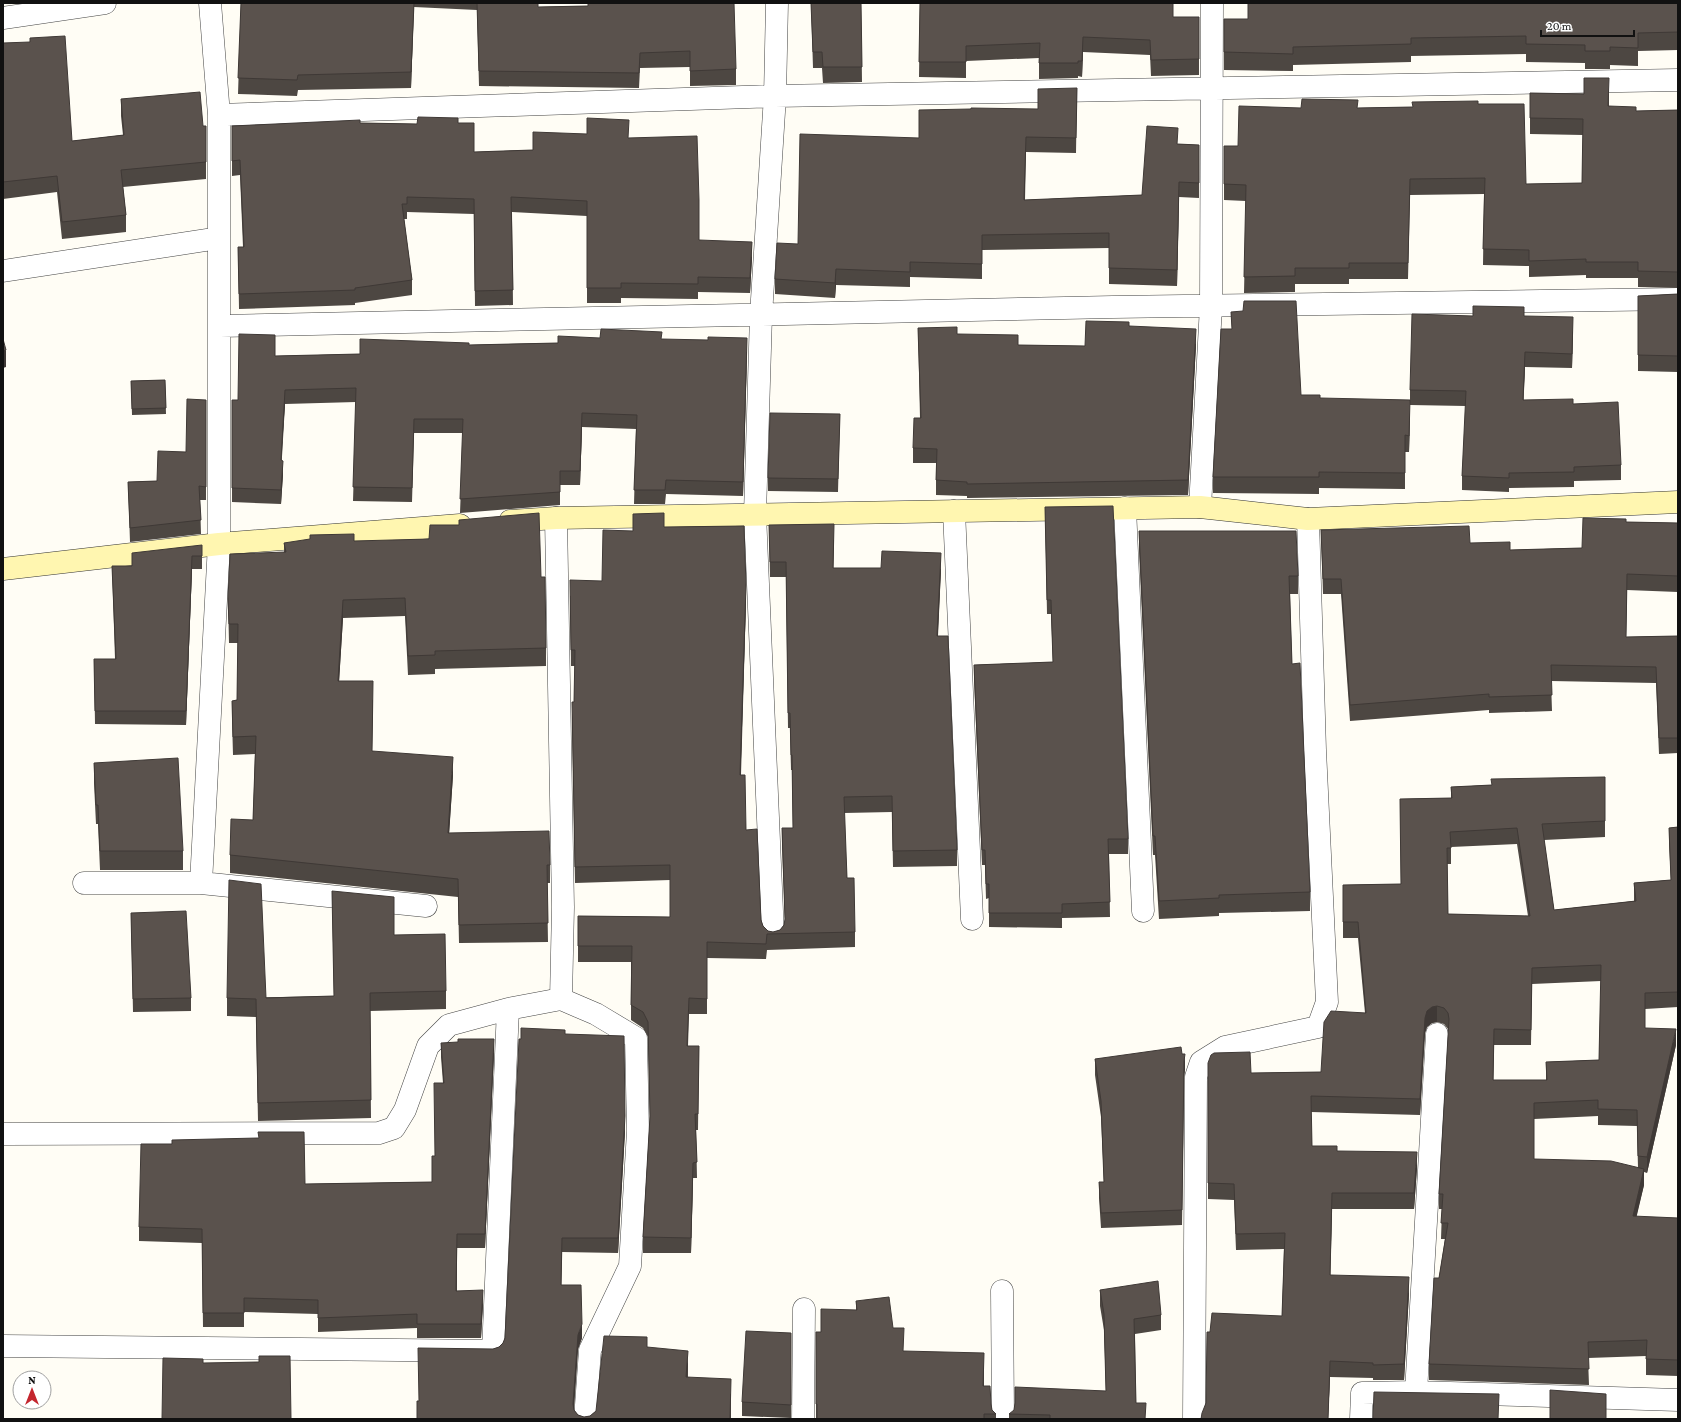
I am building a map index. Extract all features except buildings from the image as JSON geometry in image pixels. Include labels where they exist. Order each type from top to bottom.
[{"type":"street","points":[[3,18],[105,3]]},
{"type":"street","points":[[201,883],[219,544],[219,115],[210,3]]},
{"type":"street","points":[[773,935],[755,514],[761,315],[775,96],[777,3]]},
{"type":"street","points":[[1200,507],[1211,306],[1212,3]]},
{"type":"street","points":[[219,115],[775,96],[1211,87],[1678,80]]},
{"type":"street","points":[[3,271],[219,238]]},
{"type":"street","points":[[220,326],[1211,306],[1678,299]]},
{"type":"street","points":[[3,570],[219,544],[556,518],[1200,507],[1308,519],[1678,502]]},
{"type":"street","points":[[1125,508],[1142,911]]},
{"type":"street","points":[[954,511],[972,919]]},
{"type":"street","points":[[556,518],[563,907],[561,999]]},
{"type":"street","points":[[1194,1419],[1196,1077],[1202,1062],[1225,1047],[1318,1027],[1326,1002],[1315,750],[1308,519]]},
{"type":"street","points":[[84,883],[201,883],[426,906]]},
{"type":"street","points":[[3,1134],[379,1133],[394,1128],[405,1110],[428,1046],[449,1025],[508,1009],[561,999],[596,1014],[636,1038],[638,1131],[630,1266],[590,1350],[585,1419]]},
{"type":"street","points":[[3,1346],[493,1351],[508,1009]]},
{"type":"street","points":[[1416,1392],[1437,1034]]},
{"type":"street","points":[[1002,1291],[1002,1419]]},
{"type":"street","points":[[803,1419],[804,1309]]},
{"type":"street","points":[[1362,1419],[1362,1393],[1416,1392],[1678,1400]]}]
